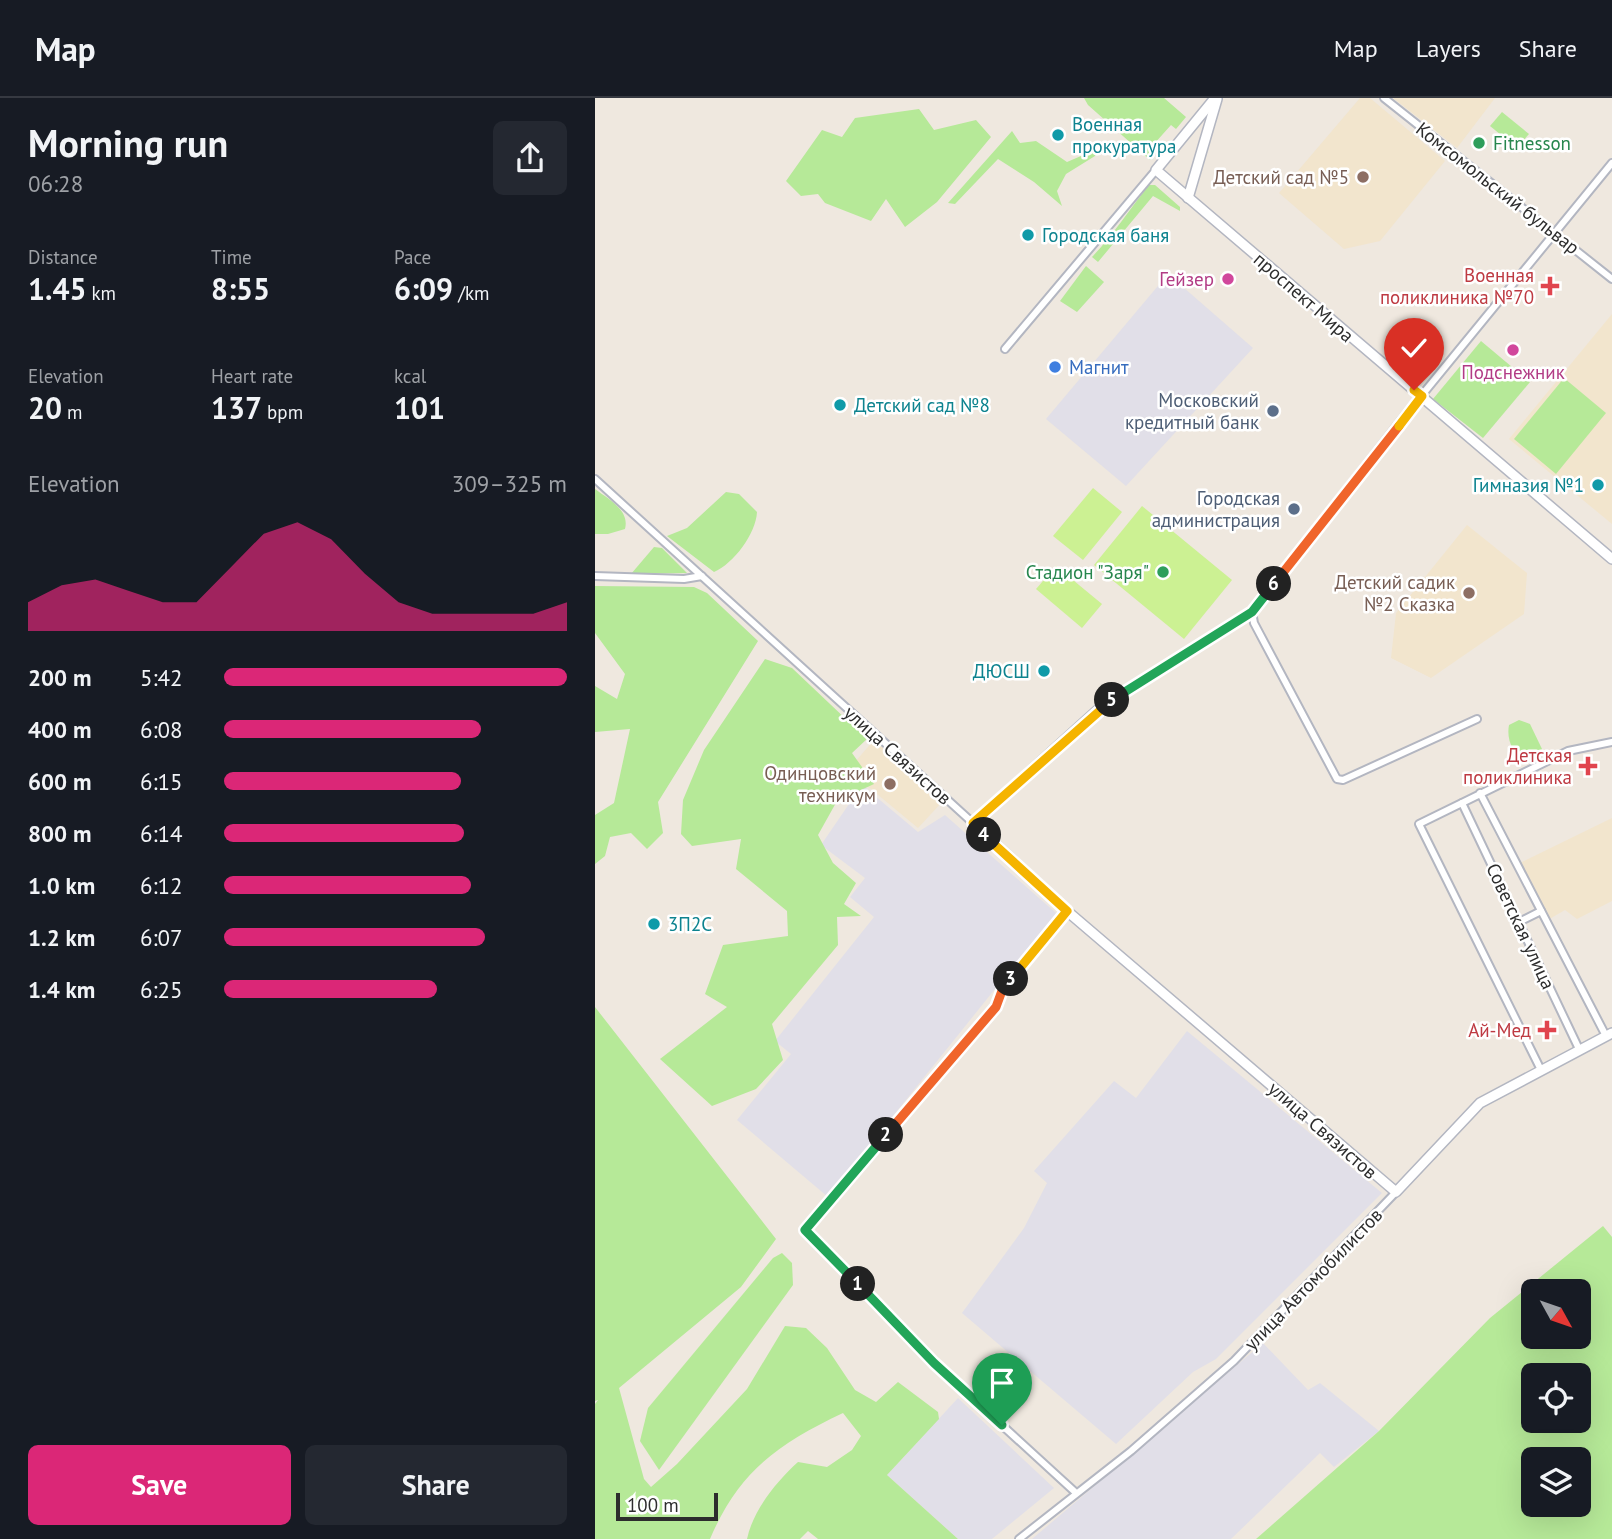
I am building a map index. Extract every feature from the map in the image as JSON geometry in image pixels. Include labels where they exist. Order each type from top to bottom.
[{"type":"street","points":[[1005,349],[1216,98]]},
{"type":"street","points":[[1188,198],[1216,98]]},
{"type":"street","name":"Комсомольский бульвар","points":[[1384,98],[1612,279]]},
{"type":"street","points":[[1198,120],[1209,129]]},
{"type":"street","points":[[973,823],[1100,708],[1252,612],[1422,396],[1612,163]]},
{"type":"street","name":"проспект Мира","points":[[1156,170],[1612,559]]},
{"type":"street","name":"улица Связистов","points":[[595,479],[1067,911],[1396,1192]]},
{"type":"street","points":[[595,576],[684,579],[702,576]]},
{"type":"street","points":[[1252,612],[1254,623],[1337,779],[1343,780],[1477,719]]},
{"type":"street","points":[[1541,1070],[1419,824],[1568,751],[1612,742]]},
{"type":"street","points":[[1480,793],[1609,1034]]},
{"type":"street","name":"Советская улица","points":[[1462,803],[1579,1049]]},
{"type":"street","points":[[1067,911],[1003,988],[996,1007],[988,1017],[805,1230],[934,1363],[1075,1492]]},
{"type":"street","points":[[1519,922],[1541,911]]},
{"type":"street","name":"улица Автомобилистов","points":[[1019,1539],[1075,1492],[1131,1451],[1234,1361],[1480,1103],[1609,1034]]},
{"type":"shaded area","name":"Детский сад №5","points":[[1360,98],[1370,98],[1445,161],[1380,241],[1344,249],[1279,193]]},
{"type":"shaded area","points":[[1393,98],[1495,98],[1457,148]]},
{"type":"shaded area","points":[[1168,274],[1253,348],[1126,486],[1046,419]]},
{"type":"shaded area","points":[[1612,314],[1612,524],[1509,439]]},
{"type":"shaded area","name":"Детский садик №2 Сказка","points":[[1467,525],[1527,573],[1524,614],[1431,678],[1391,658],[1396,613]]},
{"type":"shaded area","points":[[874,740],[943,801],[918,828],[848,770]]},
{"type":"shaded area","points":[[862,785],[918,832],[945,815],[1056,913],[828,1197],[737,1120],[791,1054],[775,1041],[874,917],[850,897],[865,878],[821,845]]},
{"type":"shaded area","points":[[1612,818],[1612,901],[1577,919],[1565,910],[1546,921],[1518,864]]},
{"type":"shaded area","points":[[1187,1031],[1382,1193],[1216,1359],[1193,1372],[1116,1444],[962,1313],[1024,1228],[1047,1183],[1034,1171],[1114,1081],[1136,1098]]},
{"type":"shaded area","points":[[1263,1343],[1308,1390],[1320,1383],[1379,1431],[1334,1467],[1320,1453],[1231,1539],[1032,1539]]},
{"type":"shaded area","points":[[958,1398],[1054,1488],[992,1539],[958,1539],[887,1475]]},
{"type":"green space","points":[[1084,98],[1164,98],[1186,117],[1176,129],[1171,125],[1154,144],[1160,149],[1150,160],[1088,105]]},
{"type":"green space","points":[[919,109],[934,130],[976,120],[991,137],[937,202],[905,227],[886,199],[871,221],[825,203],[818,194],[801,196],[786,181],[822,130],[842,137],[855,118]]},
{"type":"green space","points":[[1502,112],[1529,134],[1517,148],[1490,126]]},
{"type":"green space","points":[[1012,131],[1020,143],[1036,141],[1067,162],[1081,156],[1093,144],[1098,150],[1095,156],[1066,174],[1057,191],[1062,206],[1034,182],[998,159],[955,204],[948,203]]},
{"type":"green space","points":[[1149,185],[1155,185],[1180,207],[1180,211],[1153,196],[1098,262],[1092,257]]},
{"type":"green space","points":[[1086,266],[1104,282],[1077,312],[1060,301]]},
{"type":"green space","points":[[1481,341],[1530,382],[1483,438],[1433,399]]},
{"type":"green space","points":[[1564,378],[1606,413],[1556,474],[1514,439]]},
{"type":"green space","points":[[1093,488],[1122,512],[1083,560],[1053,536]]},
{"type":"green space","points":[[595,489],[621,511],[626,522],[625,529],[608,534],[595,534]]},
{"type":"green space","points":[[726,492],[739,494],[757,512],[756,521],[748,539],[736,555],[714,572],[667,536],[687,528]]},
{"type":"green space","name":"Стадион \"Заря\"","points":[[1142,506],[1232,580],[1184,639],[1094,565]]},
{"type":"green space","points":[[654,547],[662,548],[687,573],[631,574]]},
{"type":"green space","points":[[1056,566],[1102,604],[1082,628],[1036,589]]},
{"type":"green space","points":[[595,586],[694,587],[707,593],[758,641],[658,802],[663,833],[647,849],[631,833],[610,837],[605,856],[595,864],[595,815],[614,803],[630,729],[595,732],[595,686],[617,699],[625,674],[595,633]]},
{"type":"green space","points":[[765,659],[792,668],[867,739],[852,753],[874,784],[837,801],[818,835],[833,863],[856,883],[844,904],[861,916],[837,917],[838,945],[772,1024],[783,1060],[756,1089],[712,1106],[660,1059],[727,1007],[705,994],[723,945],[788,936],[787,911],[736,869],[741,839],[692,846],[681,834],[683,800],[704,750]]},
{"type":"green space","points":[[1519,720],[1530,724],[1542,749],[1537,758],[1528,763],[1515,752],[1510,742],[1509,725]]},
{"type":"green space","points":[[595,1007],[776,1239],[741,1287],[619,1388],[644,1479],[651,1487],[677,1464],[747,1389],[785,1326],[806,1328],[827,1348],[855,1390],[876,1402],[898,1382],[938,1412],[939,1419],[887,1475],[958,1539],[818,1539],[808,1531],[800,1539],[747,1539],[755,1517],[767,1497],[798,1462],[827,1467],[852,1450],[861,1436],[843,1413],[799,1436],[763,1462],[734,1495],[710,1539],[595,1539],[595,1404],[598,1400],[595,1401]]},
{"type":"green space","points":[[1603,1226],[1612,1237],[1612,1539],[1256,1539],[1379,1431],[1490,1318],[1521,1293],[1521,1349],[1591,1349],[1591,1279],[1538,1279]]},
{"type":"green space","points":[[782,1253],[792,1263],[793,1285],[659,1470],[640,1441],[648,1408],[773,1258]]},
{"type":"place","name":"Военная прокуратура","points":[[1058,135]]},
{"type":"place","name":"Fitnesson","points":[[1479,143]]},
{"type":"place","name":"Детский сад №5","points":[[1363,177]]},
{"type":"place","name":"Городская баня","points":[[1028,235]]},
{"type":"place","name":"Гейзер","points":[[1228,279]]},
{"type":"place","name":"Военная поликлиника №70","points":[[1550,286]]},
{"type":"place","name":"Подснежник","points":[[1513,350]]},
{"type":"place","name":"Магнит","points":[[1055,367]]},
{"type":"place","name":"Детский сад №8","points":[[840,405]]},
{"type":"place","name":"Московский кредитный банк","points":[[1273,411]]},
{"type":"place","name":"Гимназия №1","points":[[1598,485]]},
{"type":"place","name":"Городская администрация","points":[[1294,509]]},
{"type":"place","name":"Стадион \"Заря\"","points":[[1163,572]]},
{"type":"place","name":"Детский садик №2 Сказка","points":[[1469,593]]},
{"type":"place","name":"ДЮСШ","points":[[1044,671]]},
{"type":"place","name":"Детская поликлиника","points":[[1588,766]]},
{"type":"place","name":"Одинцовский техникум","points":[[890,784]]},
{"type":"place","name":"3П2С","points":[[654,924]]},
{"type":"place","name":"Ай-Мед","points":[[1547,1030]]},
{"type":"route","points":[[1002,1425],[934,1363],[805,1230],[806,1226],[996,1007],[1003,988],[1067,911],[973,823],[1100,708],[1194,646],[1252,612],[1422,396],[1414,390]]}]
